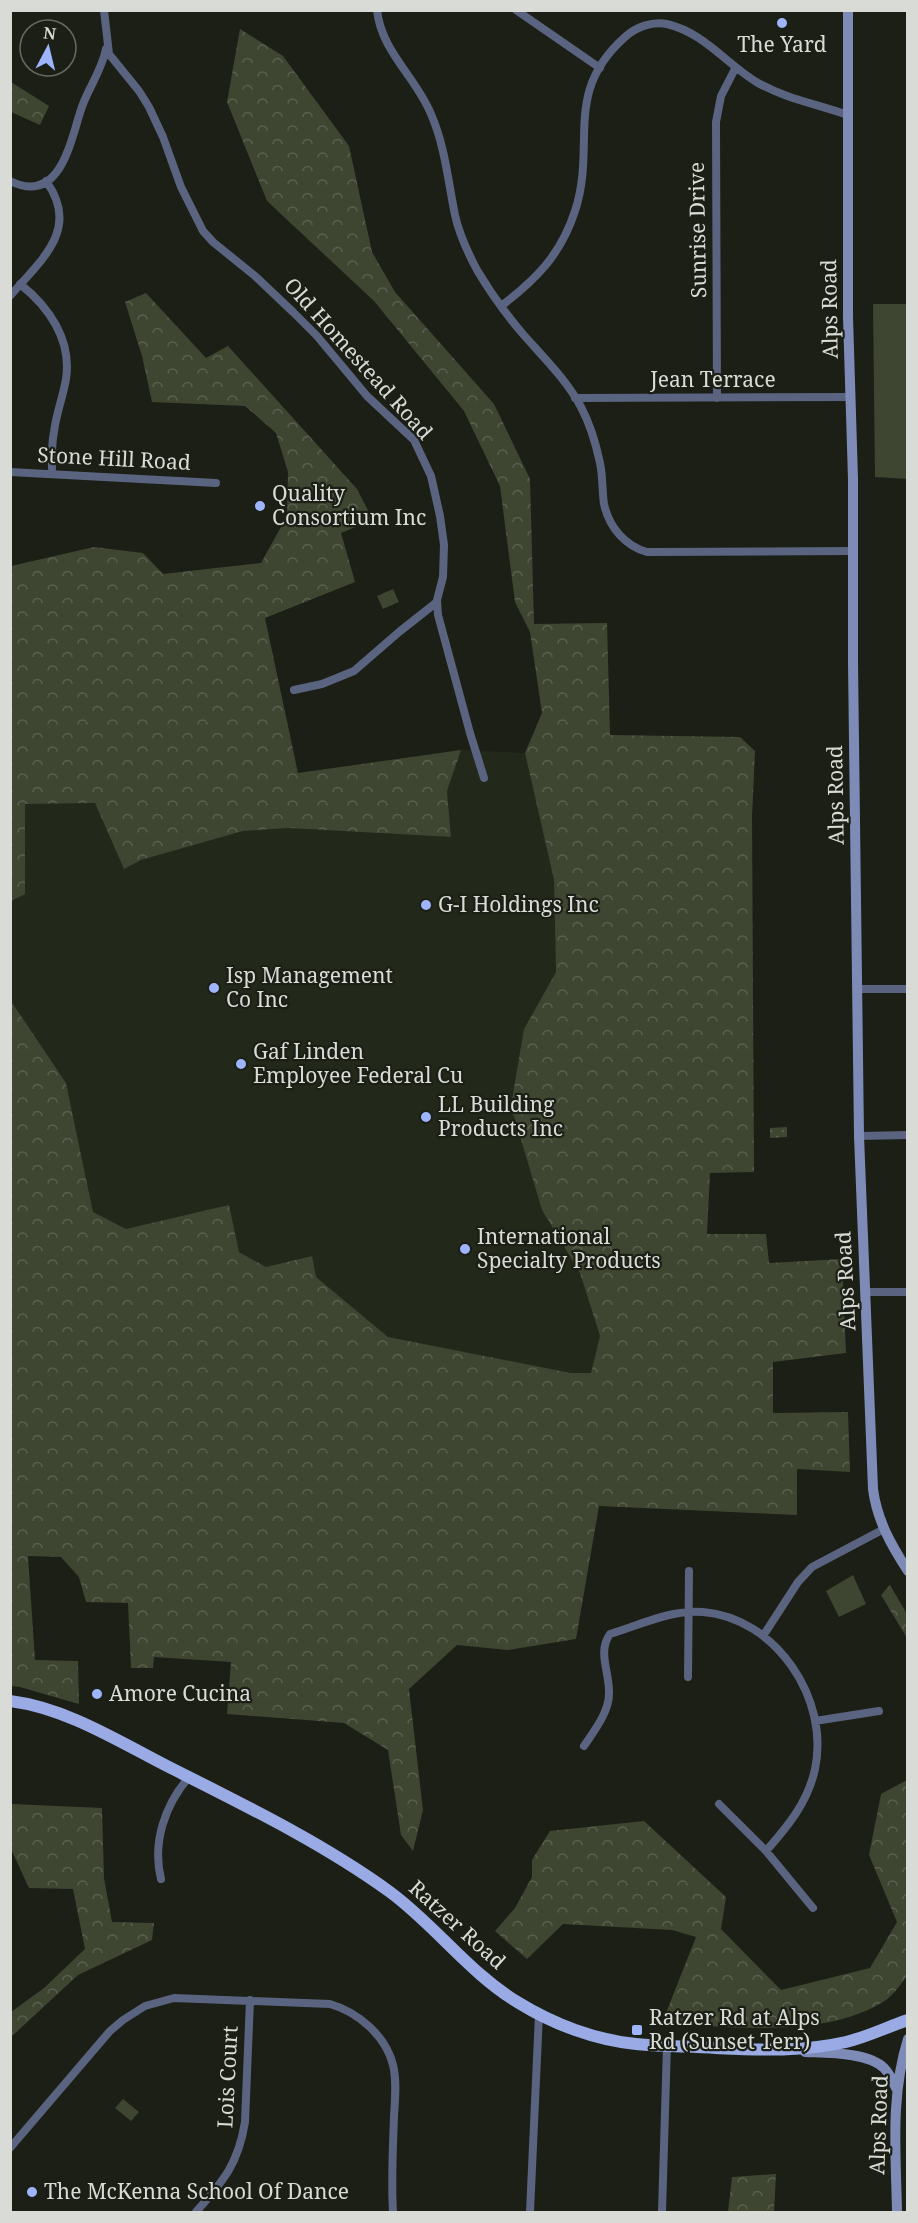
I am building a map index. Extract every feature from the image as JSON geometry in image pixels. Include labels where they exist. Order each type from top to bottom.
[{"type":"main road","name":"Alps Road","points":[[848,10],[848,318],[851,397],[859,1136],[873,1489],[878,1514],[884,1529],[908,1570]]},
{"type":"main road","name":"Ratzer Road","points":[[10,1701],[71,1718],[276,1823],[371,1879],[410,1908],[506,1995],[538,2014],[564,2025],[607,2039],[635,2044],[783,2051],[847,2042],[908,2020]]},
{"type":"main road","name":"Alps Road","points":[[897,2212],[896,2088],[908,2039]]},
{"type":"main road","points":[[783,2051],[843,2054],[872,2060],[883,2066],[896,2088]]},
{"type":"street","name":"Old Homestead Road","points":[[104,10],[107,47],[112,60],[128,76],[149,107],[203,231],[294,312],[367,396],[414,440],[431,476],[441,516],[444,545],[443,577],[437,602],[438,615],[484,778]]},
{"type":"street","points":[[377,10],[380,29],[387,46],[414,82],[432,115],[447,169],[459,231],[478,271],[501,306],[552,365],[575,398],[588,423],[602,474],[604,504],[616,531],[633,547],[647,552],[853,551]]},
{"type":"street","points":[[516,10],[600,68]]},
{"type":"street","points":[[501,306],[543,270],[553,257],[568,228],[575,210],[581,182],[586,99],[609,54],[629,34],[650,24],[661,23],[682,29],[698,37],[750,78],[786,96],[848,115]]},
{"type":"street","points":[[10,181],[33,186],[46,181],[57,171],[70,150],[82,105],[107,47]]},
{"type":"street","name":"Sunrise Drive","points":[[717,398],[716,122],[721,96],[736,68]]},
{"type":"street","points":[[10,296],[51,248],[59,229],[57,198],[46,181]]},
{"type":"street","points":[[20,284],[33,294],[53,320],[60,332],[67,357],[66,380],[54,430],[52,474]]},
{"type":"street","name":"Jean Terrace","points":[[575,398],[851,397]]},
{"type":"street","name":"Stone Hill Road","points":[[10,471],[216,483]]},
{"type":"street","points":[[294,690],[322,684],[354,671],[437,602]]},
{"type":"street","points":[[858,989],[908,989]]},
{"type":"street","points":[[859,1136],[908,1135]]},
{"type":"street","points":[[866,1292],[908,1292]]},
{"type":"street","points":[[763,1636],[798,1582],[812,1567],[884,1529]]},
{"type":"street","points":[[688,1677],[689,1571]]},
{"type":"street","points":[[584,1746],[603,1715],[609,1696],[604,1642],[610,1634],[683,1611],[706,1612],[734,1618],[763,1636],[791,1662],[808,1697],[818,1733],[815,1769],[802,1805],[766,1851]]},
{"type":"street","points":[[815,1721],[879,1711]]},
{"type":"street","points":[[161,1879],[158,1859],[161,1828],[172,1800],[189,1777]]},
{"type":"street","points":[[719,1804],[766,1851],[813,1908]]},
{"type":"street","points":[[10,2148],[110,2031],[136,2011],[159,2001],[174,1998],[316,2002],[339,2006],[363,2021],[383,2045],[393,2065],[395,2078],[391,2180],[393,2212]]},
{"type":"street","name":"Lois Court","points":[[196,2212],[223,2181],[238,2153],[242,2138],[245,2122],[250,2000]]},
{"type":"street","points":[[530,2212],[538,2014]]},
{"type":"street","points":[[662,2212],[667,2045]]},
{"type":"shaded area","points":[[461,750],[525,753],[554,880],[556,972],[524,1029],[542,1210],[580,1273],[600,1336],[591,1373],[571,1373],[388,1337],[316,1277],[311,1256],[266,1267],[239,1252],[229,1206],[126,1229],[93,1212],[66,1083],[11,1001],[11,901],[25,894],[25,804],[95,803],[124,869],[141,860],[243,831],[289,828],[451,837],[447,791]]},
{"type":"green space","points":[[240,29],[283,56],[349,146],[372,252],[395,292],[494,404],[530,479],[534,624],[607,623],[610,735],[740,737],[755,751],[752,817],[754,1172],[710,1173],[707,1234],[766,1234],[769,1263],[842,1259],[846,1353],[773,1362],[773,1413],[848,1412],[850,1472],[797,1469],[797,1515],[599,1506],[576,1639],[508,1650],[457,1645],[409,1689],[423,1810],[413,1851],[401,1835],[388,1750],[344,1723],[227,1714],[231,1662],[154,1657],[153,1668],[131,1668],[128,1603],[86,1602],[79,1577],[61,1557],[28,1556],[35,1660],[78,1661],[79,1704],[11,1686],[11,1001],[66,1083],[93,1212],[126,1229],[229,1205],[239,1252],[266,1267],[312,1256],[316,1277],[388,1337],[571,1373],[591,1373],[600,1336],[580,1273],[542,1210],[511,1106],[524,1029],[556,972],[554,880],[525,753],[542,713],[530,632],[515,602],[500,486],[464,411],[374,301],[267,201],[227,102]]},
{"type":"green space","points":[[11,82],[49,106],[40,125],[11,112]]},
{"type":"green space","points":[[146,293],[206,358],[228,346],[357,489],[373,520],[341,533],[355,582],[265,618],[298,773],[461,750],[447,791],[451,837],[289,828],[243,831],[141,860],[124,869],[95,803],[25,804],[25,894],[11,901],[11,566],[94,547],[143,553],[163,574],[261,563],[287,516],[288,472],[276,433],[245,406],[152,402],[142,356],[125,302]]},
{"type":"green space","points":[[873,304],[907,304],[907,479],[875,477]]},
{"type":"green space","points":[[393,589],[399,602],[383,609],[377,596]]},
{"type":"green space","points":[[787,1127],[787,1137],[770,1138],[770,1128]]},
{"type":"green space","points":[[853,1575],[866,1604],[839,1617],[826,1591]]},
{"type":"green space","points":[[890,1585],[907,1614],[907,1638],[881,1595]]},
{"type":"green space","points":[[907,1780],[907,1976],[886,2000],[862,2012],[836,2021],[777,2028],[662,2023],[696,1937],[672,1930],[563,1924],[527,1959],[495,1931],[515,1908],[532,1877],[532,1860],[550,1831],[644,1821],[726,1897],[721,1929],[781,1990],[870,1968],[897,1922],[869,1855],[881,1794]]},
{"type":"green space","points":[[11,1804],[102,1808],[104,1878],[112,1922],[154,1923],[152,1940],[78,1975],[11,2037],[11,2012],[44,1988],[85,1949],[73,1889],[29,1888],[11,1849]]},
{"type":"green space","points":[[123,2099],[139,2112],[131,2121],[115,2108]]},
{"type":"green space","points":[[776,2174],[774,2212],[728,2212],[732,2177]]},
{"type":"place","name":"The Yard","points":[[782,23]]},
{"type":"place","name":"Quality Consortium Inc","points":[[260,506]]},
{"type":"place","name":"G-I Holdings Inc","points":[[426,905]]},
{"type":"place","name":"Isp Management Co Inc","points":[[214,988]]},
{"type":"place","name":"Gaf Linden Employee Federal Cu","points":[[241,1064]]},
{"type":"place","name":"LL Building Products Inc","points":[[426,1117]]},
{"type":"place","name":"International Specialty Products","points":[[465,1249]]},
{"type":"place","name":"Amore Cucina","points":[[97,1694]]},
{"type":"place","name":"Ratzer Rd at Alps Rd (Sunset Terr)","points":[[637,2030]]},
{"type":"place","name":"The McKenna School Of Dance","points":[[32,2192]]}]
